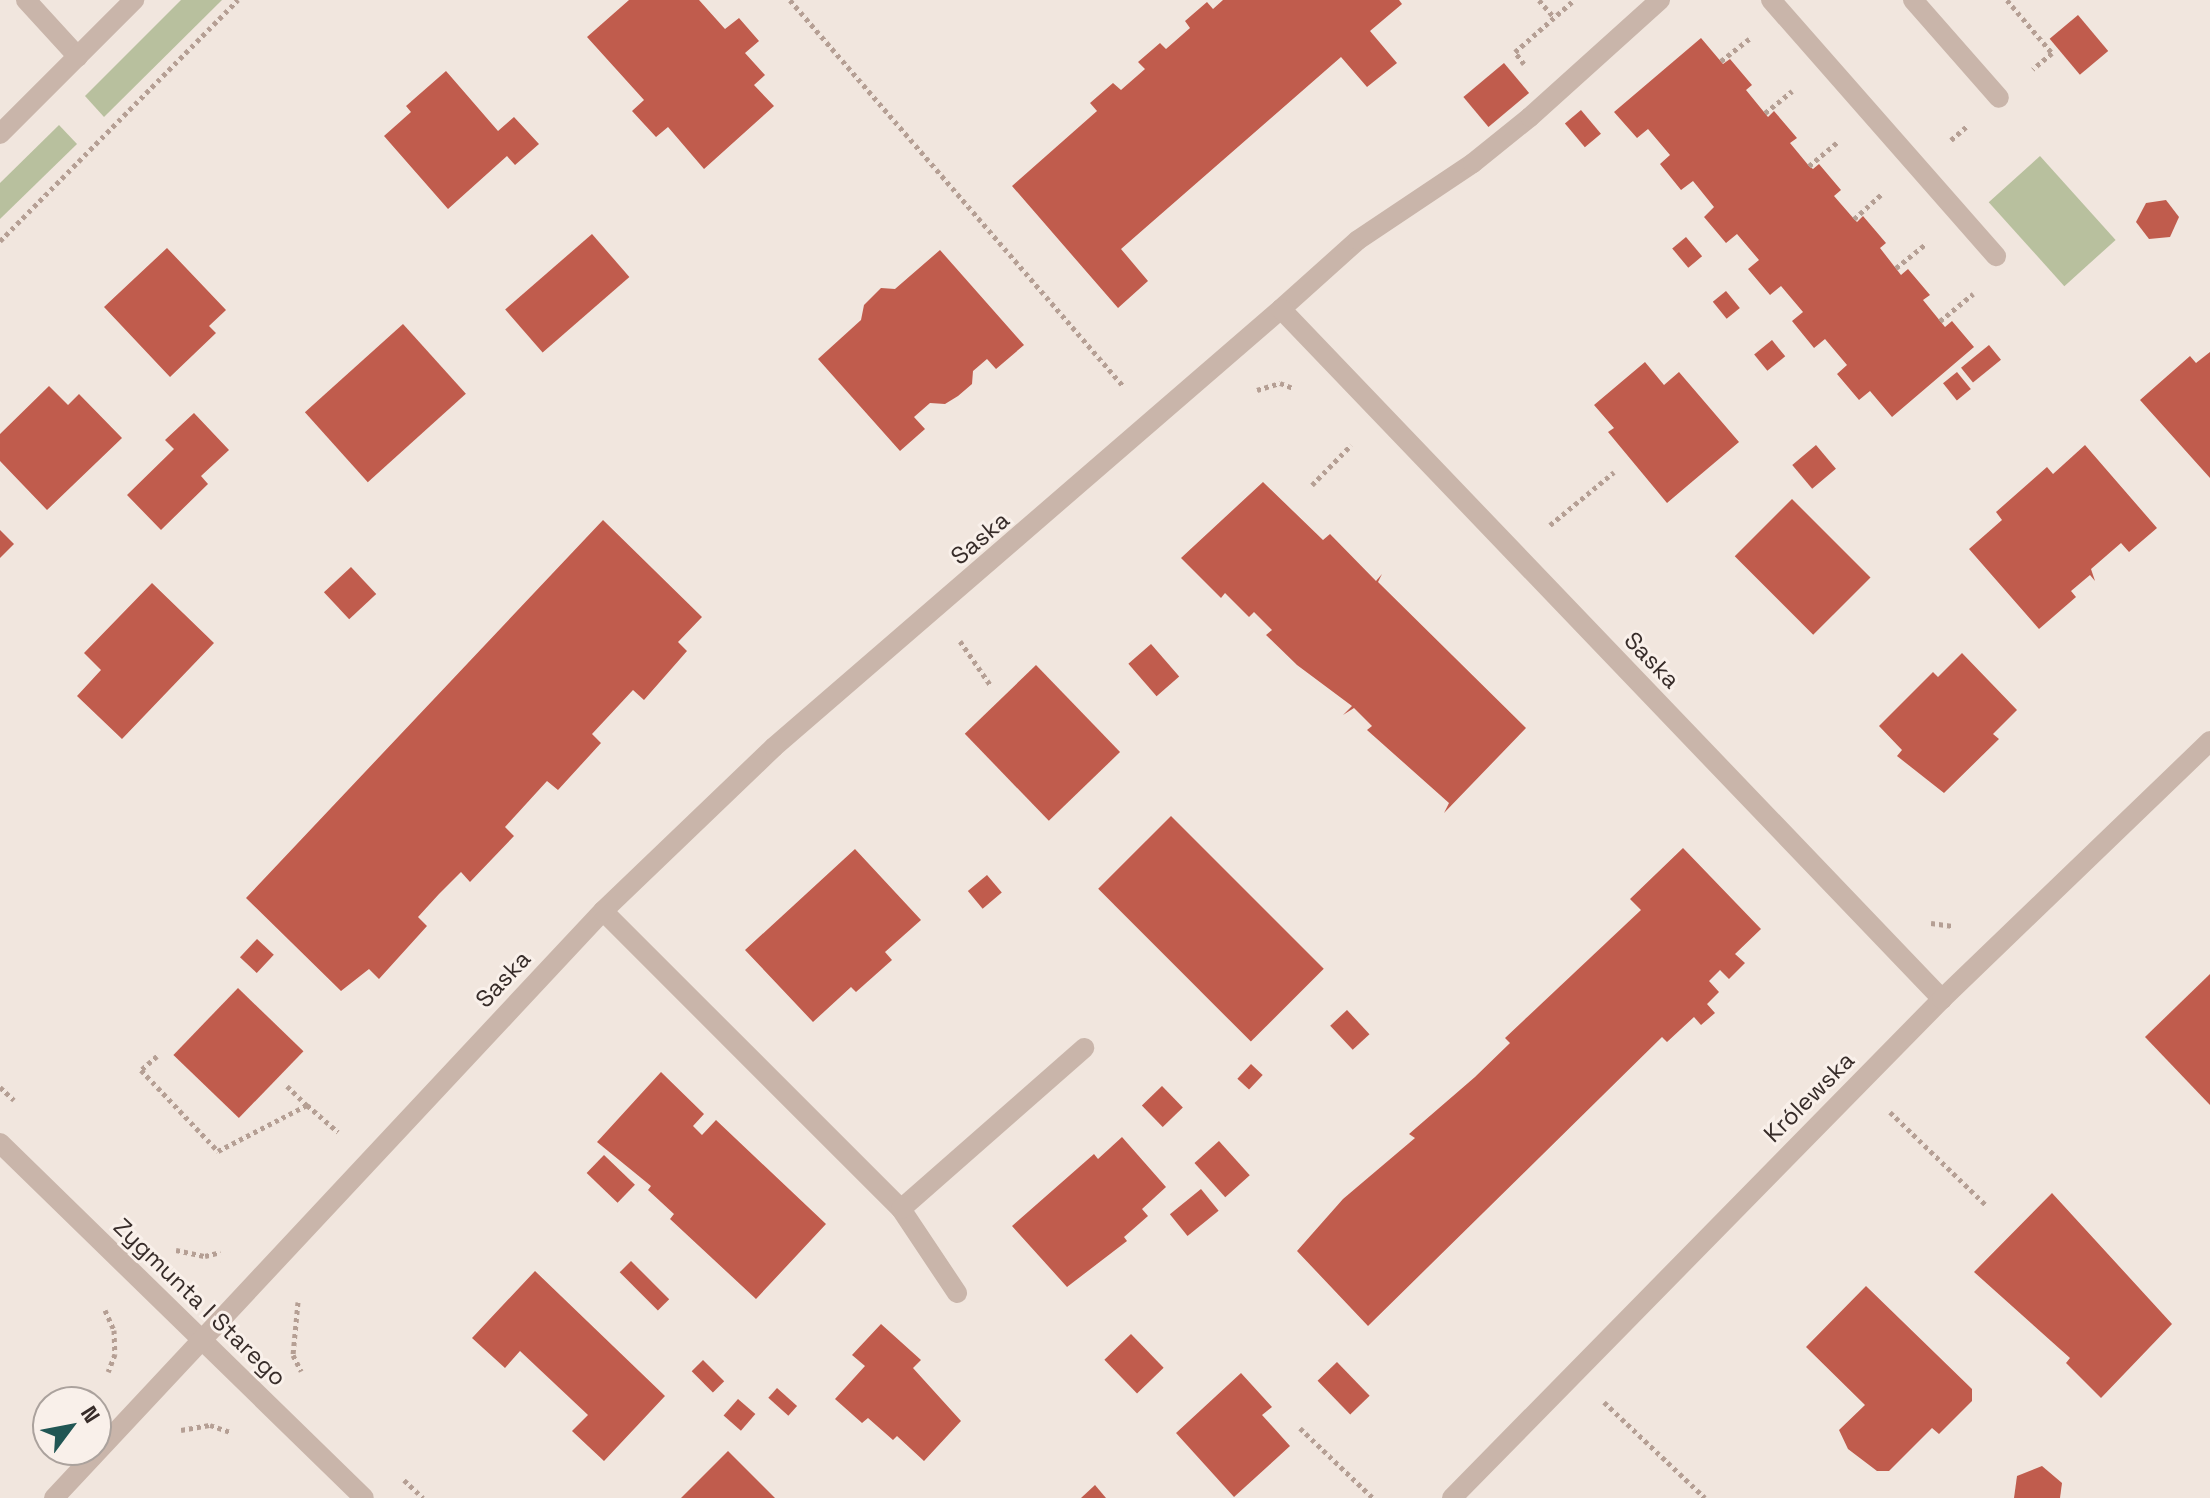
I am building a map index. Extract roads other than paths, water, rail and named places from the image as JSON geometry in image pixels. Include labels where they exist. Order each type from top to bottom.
[{"type":"street","points":[[26,0],[78,57]]},
{"type":"street","points":[[0,134],[134,0]]},
{"type":"street","points":[[1281,309],[1358,240],[1519,126],[1660,0]]},
{"type":"street","points":[[1771,0],[1996,256]]},
{"type":"street","points":[[1913,0],[1999,98]]},
{"type":"street","name":"Saska","points":[[54,1498],[603,911],[774,747],[1281,309],[1514,556],[1942,999]]},
{"type":"street","name":"Królewska","points":[[1452,1498],[1942,999],[2210,741]]},
{"type":"street","points":[[603,911],[901,1209],[957,1293]]},
{"type":"street","points":[[901,1209],[1084,1048]]},
{"type":"street","name":"Zygmunta I Starego","points":[[0,1143],[364,1498]]}]
